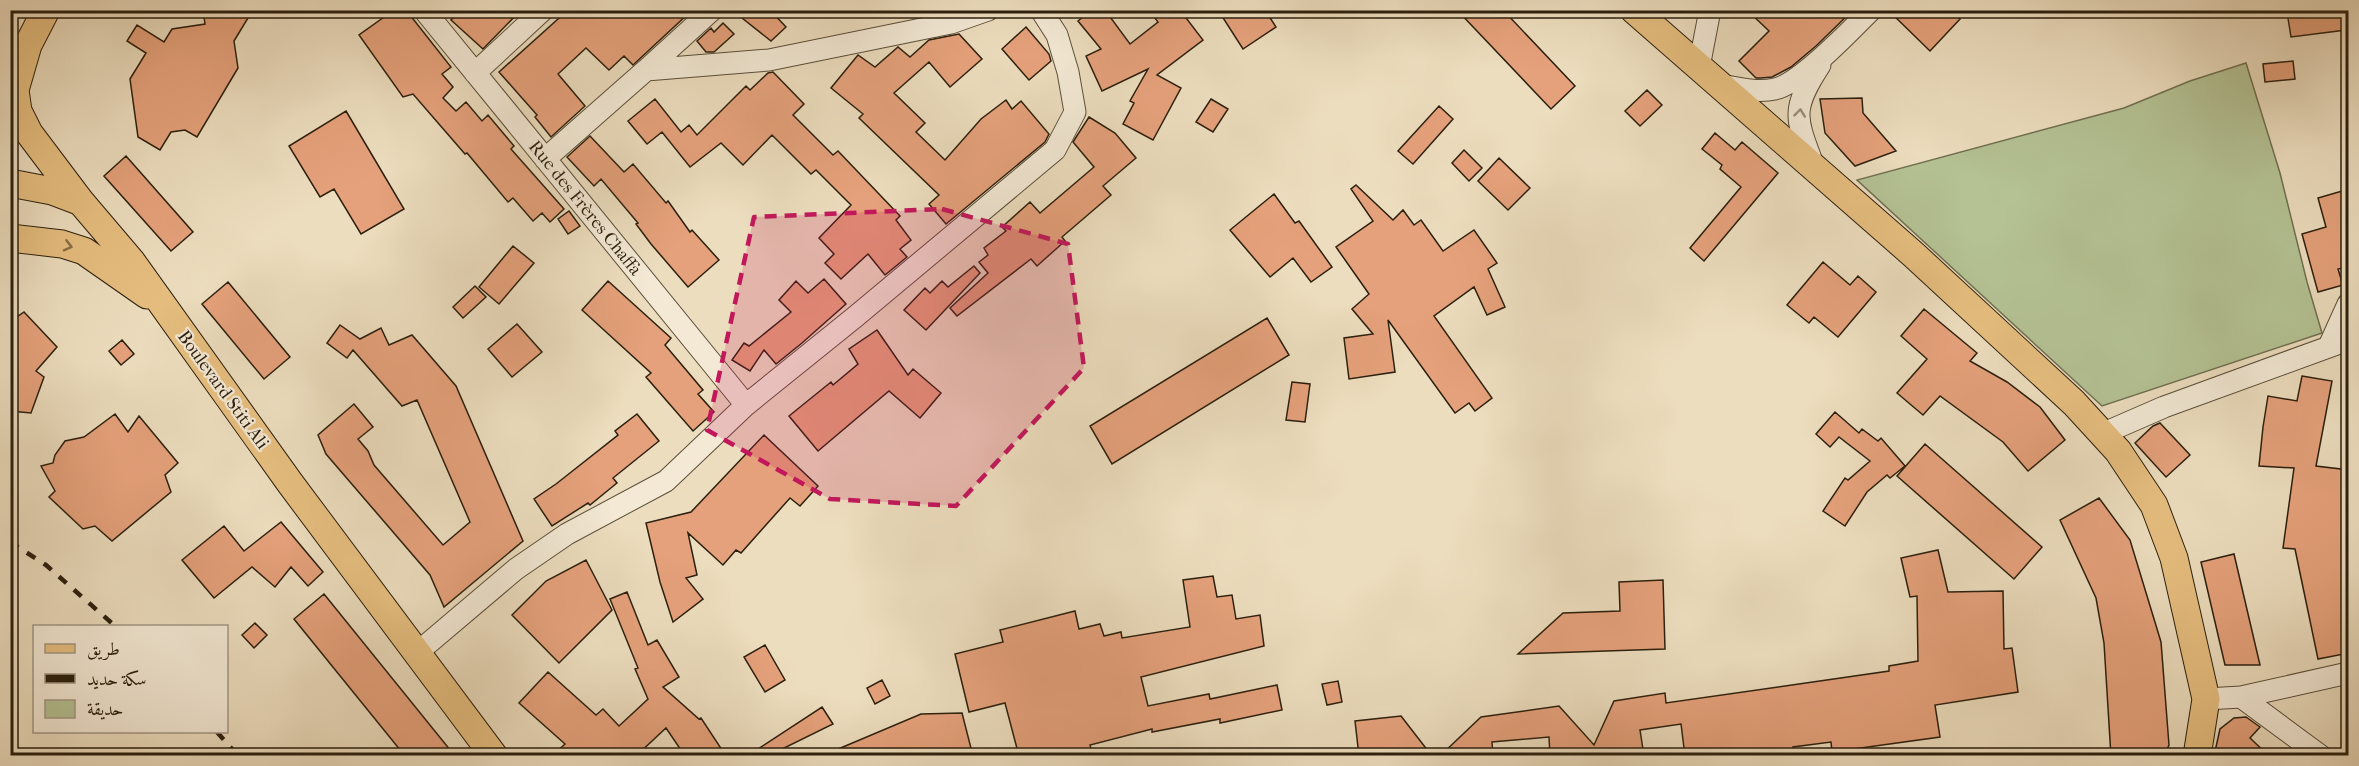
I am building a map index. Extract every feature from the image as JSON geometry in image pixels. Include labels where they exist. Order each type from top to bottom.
[{"type":"main road","name":"Boulevard Stiti Ali","points":[[46,10],[28,45],[15,90],[18,111],[29,133],[81,202],[132,262],[290,483],[494,756]]},
{"type":"main road","points":[[1634,10],[1914,255],[2074,403],[2118,451],[2154,505],[2174,558],[2206,699],[2197,756]]},
{"type":"main road","points":[[10,183],[52,191],[81,202]]},
{"type":"main road","points":[[10,238],[62,244],[84,250],[162,305]]},
{"type":"street","name":"Rue des Frères Chaffa","points":[[424,10],[746,405]]},
{"type":"street","points":[[475,73],[543,10]]},
{"type":"street","points":[[545,159],[712,10]]},
{"type":"street","points":[[646,70],[770,60],[951,23],[988,10]]},
{"type":"street","points":[[418,652],[516,569],[567,534],[666,481],[746,405],[1055,150],[1074,112],[1068,72],[1057,35],[1041,10]]},
{"type":"street","points":[[1710,10],[1710,76],[1760,91],[1778,89],[1797,77],[1871,10]]},
{"type":"street","points":[[1815,168],[1801,133],[1798,116],[1805,89],[1832,47]]},
{"type":"street","points":[[2102,434],[2164,407],[2339,343],[2349,304]]},
{"type":"street","points":[[2206,699],[2241,697],[2349,673]]},
{"type":"street","points":[[2241,697],[2321,756]]},
{"type":"highlighted area","points":[[942,209],[1068,244],[1084,368],[956,506],[830,499],[707,430],[754,217]]},
{"type":"green space","points":[[2246,63],[2280,173],[2322,333],[2102,406],[1857,180],[2124,108],[2190,81]]},
{"type":"building","points":[[203,10],[236,10],[248,18],[234,41],[238,68],[197,137],[185,130],[171,132],[160,150],[138,137],[130,79],[146,53],[127,41],[137,25],[164,42],[172,29],[205,24]]},
{"type":"building","points":[[394,10],[406,10],[451,67],[442,74],[453,87],[443,98],[456,111],[466,102],[482,121],[488,115],[514,146],[511,149],[564,209],[550,222],[542,213],[533,221],[513,198],[508,202],[413,94],[403,97],[359,35]]},
{"type":"building","points":[[460,10],[521,10],[483,49],[451,20]]},
{"type":"building","points":[[568,10],[689,10],[690,12],[633,65],[624,56],[609,70],[586,48],[558,74],[585,106],[551,137],[535,117],[537,115],[499,72]]},
{"type":"building","points":[[732,10],[770,10],[786,27],[771,41]]},
{"type":"building","points":[[1091,10],[1105,10],[1130,44],[1158,22],[1149,10],[1180,10],[1203,40],[1157,75],[1181,88],[1153,140],[1123,124],[1134,103],[1130,101],[1148,69],[1102,91],[1086,56],[1101,49],[1078,21]]},
{"type":"building","points":[[1218,10],[1265,10],[1276,27],[1243,49]]},
{"type":"building","points":[[1457,10],[1503,10],[1575,86],[1551,109]]},
{"type":"building","points":[[1747,10],[1853,10],[1791,67],[1772,77],[1756,78],[1739,61],[1769,31]]},
{"type":"building","points":[[1888,10],[1950,10],[1960,19],[1930,51]]},
{"type":"building","points":[[2349,10],[2346,30],[2291,37],[2287,12]]},
{"type":"building","points":[[723,23],[734,34],[714,52],[706,52],[697,41],[711,28],[714,32]]},
{"type":"building","points":[[1026,27],[1049,54],[1051,61],[1029,80],[1002,49]]},
{"type":"building","points":[[959,34],[982,59],[950,87],[929,62],[894,93],[925,123],[916,132],[945,160],[981,119],[1006,100],[1012,109],[1021,101],[1049,134],[1045,142],[946,224],[929,204],[939,195],[859,118],[863,114],[831,88],[858,55],[875,67],[898,47],[910,57],[929,40]]},
{"type":"building","points":[[2293,61],[2295,79],[2265,82],[2263,64]]},
{"type":"building","points":[[773,72],[804,104],[793,115],[833,155],[838,151],[900,216],[896,220],[911,240],[900,249],[907,257],[885,275],[868,254],[841,279],[825,263],[834,254],[819,238],[851,205],[816,170],[811,174],[772,135],[743,165],[721,143],[690,167],[662,132],[647,144],[628,121],[655,99],[681,132],[689,125],[697,135],[746,86],[750,90],[768,73]]},
{"type":"building","points":[[1647,90],[1662,105],[1640,126],[1625,111]]},
{"type":"building","points":[[1862,98],[1863,113],[1896,151],[1855,166],[1825,133],[1820,99]]},
{"type":"building","points":[[1211,99],[1228,109],[1213,132],[1196,122]]},
{"type":"building","points":[[1439,106],[1453,119],[1413,164],[1398,151]]},
{"type":"building","points":[[346,111],[404,209],[361,234],[334,189],[320,197],[289,146]]},
{"type":"building","points":[[1089,117],[1115,133],[1136,158],[1103,186],[1111,195],[1062,237],[1065,241],[1037,266],[1031,259],[957,316],[950,308],[988,273],[979,262],[988,255],[984,248],[1006,231],[1002,227],[1030,202],[1040,213],[1094,167],[1073,142]]},
{"type":"building","points":[[1715,133],[1735,150],[1742,142],[1778,173],[1704,261],[1690,248],[1741,187],[1720,169],[1722,165],[1702,149]]},
{"type":"building","points":[[590,136],[624,172],[633,164],[666,203],[668,201],[690,232],[692,230],[719,260],[688,287],[651,244],[636,224],[638,223],[601,179],[594,186],[567,157]]},
{"type":"building","points":[[1464,150],[1482,168],[1469,181],[1452,163]]},
{"type":"building","points":[[126,156],[193,232],[171,251],[104,176]]},
{"type":"building","points":[[1499,158],[1530,188],[1508,210],[1478,181]]},
{"type":"building","points":[[1356,185],[1393,220],[1403,210],[1414,225],[1421,220],[1443,251],[1474,230],[1497,263],[1488,269],[1505,307],[1487,315],[1474,287],[1434,316],[1492,398],[1475,411],[1469,403],[1455,413],[1388,320],[1395,372],[1349,379],[1344,338],[1373,334],[1352,309],[1369,294],[1336,247],[1373,221],[1351,189]]},
{"type":"building","points":[[2349,189],[2349,267],[2338,269],[2343,285],[2318,292],[2302,234],[2326,227],[2318,198]]},
{"type":"building","points":[[1274,194],[1295,223],[1299,221],[1332,267],[1311,282],[1293,258],[1270,277],[1230,230]]},
{"type":"building","points":[[569,211],[580,226],[568,234],[558,219]]},
{"type":"building","points":[[513,246],[534,263],[499,304],[479,287]]},
{"type":"building","points":[[1823,262],[1850,285],[1858,276],[1876,292],[1838,337],[1814,317],[1809,323],[1787,305]]},
{"type":"building","points":[[974,266],[980,273],[926,330],[904,310],[925,288],[930,293],[942,281],[948,287]]},
{"type":"building","points":[[824,279],[846,304],[802,343],[776,364],[764,350],[750,371],[732,360],[744,343],[749,346],[791,312],[779,300],[796,281],[808,293]]},
{"type":"building","points":[[608,281],[671,338],[665,345],[703,390],[698,394],[714,412],[693,431],[646,377],[651,373],[582,310]]},
{"type":"building","points":[[228,282],[290,357],[264,379],[202,304]]},
{"type":"building","points":[[475,286],[486,297],[463,318],[453,307]]},
{"type":"building","points":[[1924,309],[1977,353],[1970,361],[2007,382],[2040,407],[2065,440],[2028,471],[2003,442],[1940,396],[1923,415],[1897,393],[1927,359],[1901,336]]},
{"type":"building","points":[[24,312],[57,347],[36,371],[44,377],[31,413],[10,411],[10,322]]},
{"type":"building","points":[[1267,318],[1289,355],[1112,464],[1090,426]]},
{"type":"building","points":[[517,324],[542,352],[512,377],[488,349]]},
{"type":"building","points":[[340,325],[360,339],[381,328],[389,345],[412,335],[456,386],[523,541],[444,607],[430,575],[326,454],[318,435],[354,404],[373,427],[358,439],[368,451],[374,465],[443,545],[470,522],[417,400],[402,406],[353,350],[347,358],[327,343]]},
{"type":"building","points":[[877,330],[908,375],[913,369],[941,393],[920,418],[889,391],[818,451],[789,416],[831,382],[833,385],[858,364],[849,349]]},
{"type":"building","points":[[122,340],[134,354],[121,365],[109,351]]},
{"type":"building","points":[[2302,376],[2332,381],[2316,466],[2349,470],[2349,653],[2318,659],[2295,549],[2283,548],[2294,468],[2259,466],[2268,396],[2297,401]]},
{"type":"building","points":[[1292,382],[1310,384],[1305,422],[1286,420]]},
{"type":"building","points":[[1835,412],[1859,433],[1862,429],[1878,441],[1881,438],[1905,466],[1890,478],[1887,475],[1867,492],[1845,526],[1823,511],[1845,478],[1848,480],[1870,461],[1839,437],[1830,447],[1816,434]]},
{"type":"building","points":[[115,414],[128,432],[139,416],[178,463],[165,475],[171,492],[112,541],[95,526],[83,529],[49,497],[55,491],[41,466],[53,463],[55,455],[65,441],[84,437]]},
{"type":"building","points":[[637,414],[659,441],[613,478],[617,483],[590,505],[588,503],[552,526],[534,499],[618,435],[615,431]]},
{"type":"building","points":[[2160,423],[2190,455],[2166,477],[2135,443],[2153,426]]},
{"type":"building","points":[[764,435],[818,486],[800,506],[790,498],[741,553],[736,550],[723,565],[688,533],[697,575],[686,578],[703,599],[673,622],[660,582],[646,523],[691,512]]},
{"type":"building","points":[[1925,444],[2042,547],[2014,579],[1897,476]]},
{"type":"building","points":[[2099,498],[2130,540],[2161,642],[2169,745],[2164,756],[2111,756],[2104,643],[2096,598],[2060,520]]},
{"type":"building","points":[[281,522],[323,572],[308,586],[291,567],[275,587],[252,567],[214,598],[182,560],[224,526],[244,551]]},
{"type":"building","points":[[1938,550],[1948,592],[2003,591],[2004,649],[2012,648],[2018,692],[1935,705],[1940,737],[1832,752],[1831,742],[1793,747],[1794,756],[1685,756],[1681,724],[1640,730],[1644,756],[1550,756],[1549,737],[1492,742],[1493,756],[1440,756],[1481,717],[1559,706],[1594,745],[1614,701],[1665,693],[1666,703],[1889,671],[1889,666],[1918,661],[1917,596],[1910,597],[1901,558]]},
{"type":"building","points":[[2234,554],[2260,665],[2225,665],[2201,562]]},
{"type":"building","points":[[586,560],[612,610],[559,663],[512,615],[546,581]]},
{"type":"building","points":[[1213,576],[1217,597],[1232,595],[1236,619],[1260,615],[1264,646],[1141,677],[1148,706],[1209,694],[1210,699],[1277,685],[1282,710],[1220,723],[1220,719],[1152,732],[1152,729],[1090,745],[1093,756],[1019,756],[1005,703],[969,712],[955,654],[1003,642],[1000,630],[1075,611],[1079,629],[1100,624],[1104,636],[1121,632],[1122,638],[1190,627],[1183,580]]},
{"type":"building","points":[[1663,580],[1665,649],[1518,654],[1563,613],[1620,611],[1619,582]]},
{"type":"building","points":[[627,592],[648,645],[657,640],[679,677],[663,687],[699,719],[701,718],[726,756],[685,756],[666,728],[636,756],[552,756],[565,744],[519,703],[548,672],[596,715],[603,709],[619,726],[648,699],[610,599]]},
{"type":"building","points":[[324,594],[455,756],[405,756],[294,619]]},
{"type":"building","points":[[255,623],[267,635],[254,648],[242,635]]},
{"type":"building","points":[[765,645],[785,680],[765,692],[744,657]]},
{"type":"building","points":[[882,680],[890,696],[875,704],[867,688]]},
{"type":"building","points":[[1338,681],[1342,702],[1327,705],[1322,684]]},
{"type":"building","points":[[822,707],[833,724],[768,756],[762,756],[758,749]]},
{"type":"building","points":[[962,713],[973,756],[824,755],[921,714]]},
{"type":"building","points":[[1401,716],[1432,756],[1359,756],[1355,721]]},
{"type":"building","points":[[2246,717],[2260,727],[2250,738],[2269,756],[2214,756],[2220,729],[2234,718]]},
{"type":"railway","points":[[10,542],[46,565],[114,625]]},
{"type":"railway","points":[[218,733],[238,756]]}]
